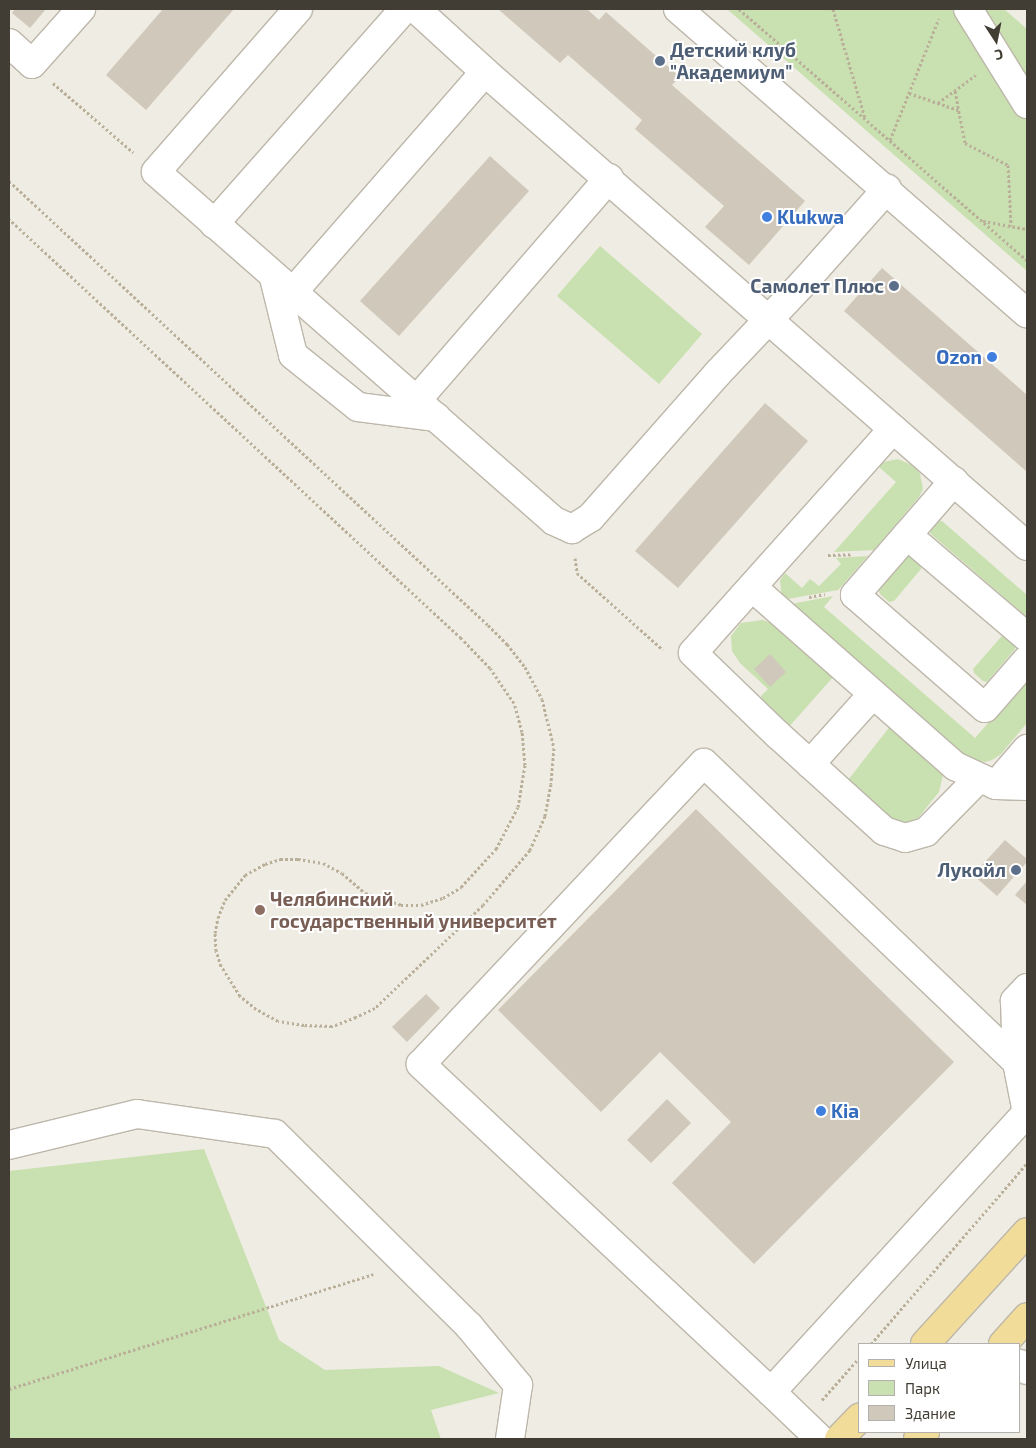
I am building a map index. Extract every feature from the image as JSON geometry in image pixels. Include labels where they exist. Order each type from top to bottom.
[{"type":"main road","points":[[926,1343],[1027,1232]]},
{"type":"main road","points":[[1004,1343],[1027,1317]]},
{"type":"main road","points":[[839,1439],[858,1418]]},
{"type":"street","points":[[9,43],[32,64],[81,9]]},
{"type":"street","points":[[298,9],[156,172],[554,521],[572,529],[591,517],[886,189]]},
{"type":"street","points":[[214,224],[404,9]]},
{"type":"street","points":[[416,9],[485,72],[609,178],[1027,546]]},
{"type":"street","points":[[678,9],[1027,313]]},
{"type":"street","points":[[968,9],[1027,104]]},
{"type":"street","points":[[283,285],[485,72]]},
{"type":"street","points":[[426,409],[609,178]]},
{"type":"street","points":[[283,285],[293,355],[358,407],[426,409]]},
{"type":"street","points":[[893,429],[761,596],[693,653],[884,831],[905,838],[926,832],[1027,750]]},
{"type":"street","points":[[954,481],[856,595],[985,708],[1027,660]]},
{"type":"street","points":[[907,535],[1027,637]]},
{"type":"street","points":[[761,596],[955,766],[987,782],[1027,786]]},
{"type":"street","points":[[810,764],[872,695]]},
{"type":"street","points":[[820,1439],[422,1064],[704,763],[1017,1062]]},
{"type":"street","points":[[771,1392],[1027,1113],[1017,1062],[1015,1001],[1027,988]]},
{"type":"street","points":[[9,1145],[137,1114],[275,1134],[469,1326],[518,1385],[510,1439]]},
{"type":"path","points":[[739,9],[1027,260]]},
{"type":"path","points":[[833,9],[865,119]]},
{"type":"path","points":[[890,140],[942,9]]},
{"type":"path","points":[[938,103],[1000,59]]},
{"type":"path","points":[[32,64],[156,172]]},
{"type":"path","points":[[955,91],[965,143],[1008,165],[1011,226]]},
{"type":"path","points":[[909,93],[958,110]]},
{"type":"path","points":[[9,181],[488,625],[507,644],[525,667],[542,699],[554,748],[551,784],[545,816],[530,850],[483,905],[374,1008],[356,1017],[332,1026],[304,1026],[278,1021],[256,1009],[240,996],[221,966],[216,951],[216,926],[225,900],[245,875],[280,859],[298,858],[323,863],[342,872],[365,893],[402,905],[422,905],[443,898],[461,887],[496,849],[518,807],[525,765],[522,732],[514,703],[490,668],[461,638],[9,219]]},
{"type":"path","points":[[983,221],[1027,229]]},
{"type":"path","points":[[572,529],[577,573],[664,651],[693,653]]},
{"type":"path","points":[[761,596],[835,592],[856,595]]},
{"type":"path","points":[[871,1343],[1027,1164]]},
{"type":"path","points":[[9,1389],[406,1263]]},
{"type":"green space","points":[[727,9],[1004,9],[1027,29],[1027,271]]},
{"type":"green space","points":[[600,246],[702,334],[659,384],[557,296]]},
{"type":"green space","points":[[898,459],[914,466],[920,474],[923,489],[919,497],[874,550],[834,552],[896,482],[879,467],[884,462]]},
{"type":"green space","points":[[936,521],[942,521],[1027,595],[1027,617],[931,534],[930,530]]},
{"type":"green space","points":[[868,556],[838,590],[782,600],[780,580],[785,573],[802,588],[810,579],[819,586],[841,564],[836,558]]},
{"type":"green space","points":[[911,556],[920,564],[921,569],[894,601],[889,602],[880,594],[879,590],[906,557]]},
{"type":"green space","points":[[833,596],[824,607],[975,738],[1027,679],[1027,723],[1000,755],[992,760],[985,762],[962,757],[786,605]]},
{"type":"green space","points":[[762,620],[772,623],[834,676],[787,729],[763,705],[761,696],[768,689],[740,663],[732,651],[731,636],[741,623]]},
{"type":"green space","points":[[1005,636],[1015,644],[1015,649],[987,682],[983,681],[974,673],[973,669],[1001,637]]},
{"type":"green space","points":[[891,725],[944,771],[939,792],[914,823],[898,827],[845,784]]},
{"type":"green space","points":[[204,1149],[279,1340],[325,1370],[439,1366],[499,1393],[431,1410],[441,1439],[9,1439],[9,1171]]},
{"type":"building","points":[[15,9],[46,9],[30,28],[12,13]]},
{"type":"building","points":[[163,9],[234,9],[146,110],[106,75]]},
{"type":"building","points":[[498,9],[587,9],[599,20],[606,12],[680,77],[672,85],[805,201],[749,265],[705,227],[724,206],[635,129],[642,120],[568,55],[560,63]]},
{"type":"building","points":[[490,156],[529,191],[399,336],[360,301]]},
{"type":"building","points":[[882,268],[1027,395],[1027,472],[844,311]]},
{"type":"building","points":[[765,403],[808,441],[678,588],[635,551]]},
{"type":"building","points":[[770,654],[786,672],[770,687],[754,669]]},
{"type":"building","points":[[696,809],[954,1062],[754,1264],[672,1183],[731,1122],[660,1052],[601,1112],[498,1010]]},
{"type":"building","points":[[1005,840],[1027,859],[1027,862],[997,896],[973,875]]},
{"type":"building","points":[[1027,881],[1027,905],[1015,895]]},
{"type":"building","points":[[426,994],[440,1008],[407,1042],[392,1027]]},
{"type":"building","points":[[667,1099],[691,1123],[651,1163],[627,1140]]},
{"type":"place","name":"Детский клуб \"Академиум\"","points":[[660,61]]},
{"type":"place","name":"Klukwa","points":[[767,217]]},
{"type":"place","name":"Самолет Плюс","points":[[894,286]]},
{"type":"place","name":"Ozon","points":[[992,357]]},
{"type":"place","name":"Лукойл","points":[[1016,870]]},
{"type":"place","name":"Челябинский государственный университет","points":[[260,910]]},
{"type":"place","name":"Kia","points":[[821,1111]]}]
